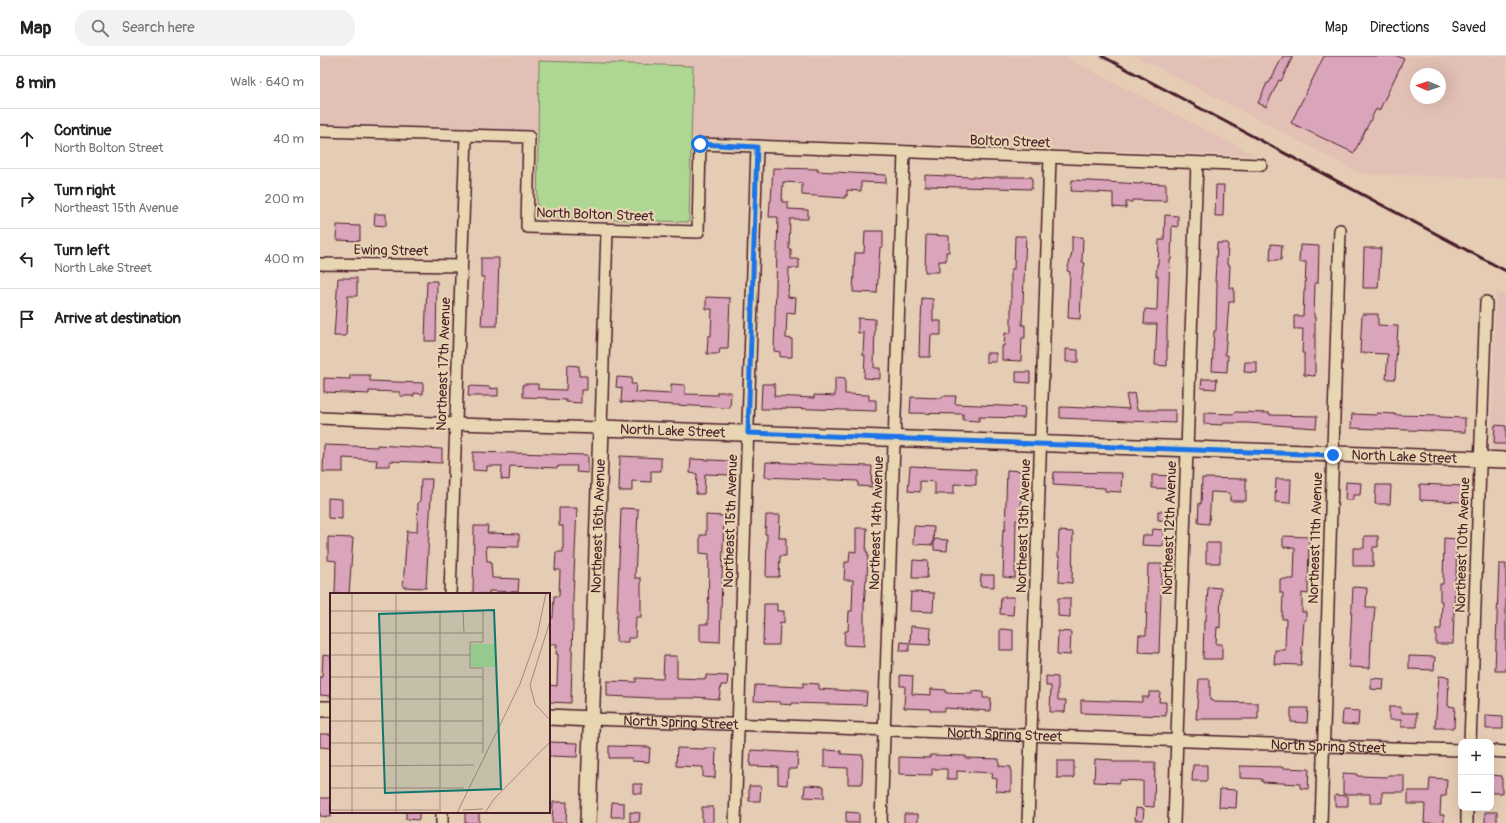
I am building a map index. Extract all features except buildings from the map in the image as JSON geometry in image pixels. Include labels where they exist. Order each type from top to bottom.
[{"type":"street","name":"North Bolton Street","points":[[320,132],[529,137],[527,227],[607,230],[698,232],[700,144],[757,147]]},
{"type":"street","name":"Northeast 17th Avenue","points":[[450,593],[466,135]]},
{"type":"street","name":"Bolton Street","points":[[757,147],[1262,165]]},
{"type":"street","name":"Northeast 15th Avenue","points":[[735,823],[757,147]]},
{"type":"street","name":"Northeast 14th Avenue","points":[[881,823],[904,152]]},
{"type":"street","name":"Northeast 13th Avenue","points":[[1028,823],[1050,158]]},
{"type":"street","name":"Northeast 12th Avenue","points":[[1174,823],[1191,374],[1197,162]]},
{"type":"street","name":"Northeast 16th Avenue","points":[[588,823],[607,230]]},
{"type":"street","name":"Northeast 11th Avenue","points":[[1321,823],[1340,230]]},
{"type":"street","name":"Ewing Street","points":[[320,264],[461,266]]},
{"type":"street","name":"Northeast 10th Avenue","points":[[1470,739],[1486,302]]},
{"type":"street","name":"North Lake Street","points":[[320,418],[1187,450],[1506,460]]},
{"type":"street","name":"North Spring Street","points":[[550,717],[1458,750]]},
{"type":"street","points":[[1494,751],[1506,752]]},
{"type":"street","points":[[1467,811],[1467,823]]},
{"type":"shaded area","points":[[320,56],[1063,56],[1254,155],[320,125]]},
{"type":"shaded area","points":[[1136,56],[1506,56],[1506,178],[1362,174]]},
{"type":"shaded area","points":[[1496,291],[1506,296],[1506,451],[1496,451],[1491,447]]},
{"type":"green space","points":[[539,61],[693,66],[689,222],[537,217]]},
{"type":"railway","points":[[1102,56],[1506,271]]},
{"type":"route","points":[[700,144],[757,147],[748,433],[1333,455]]}]
